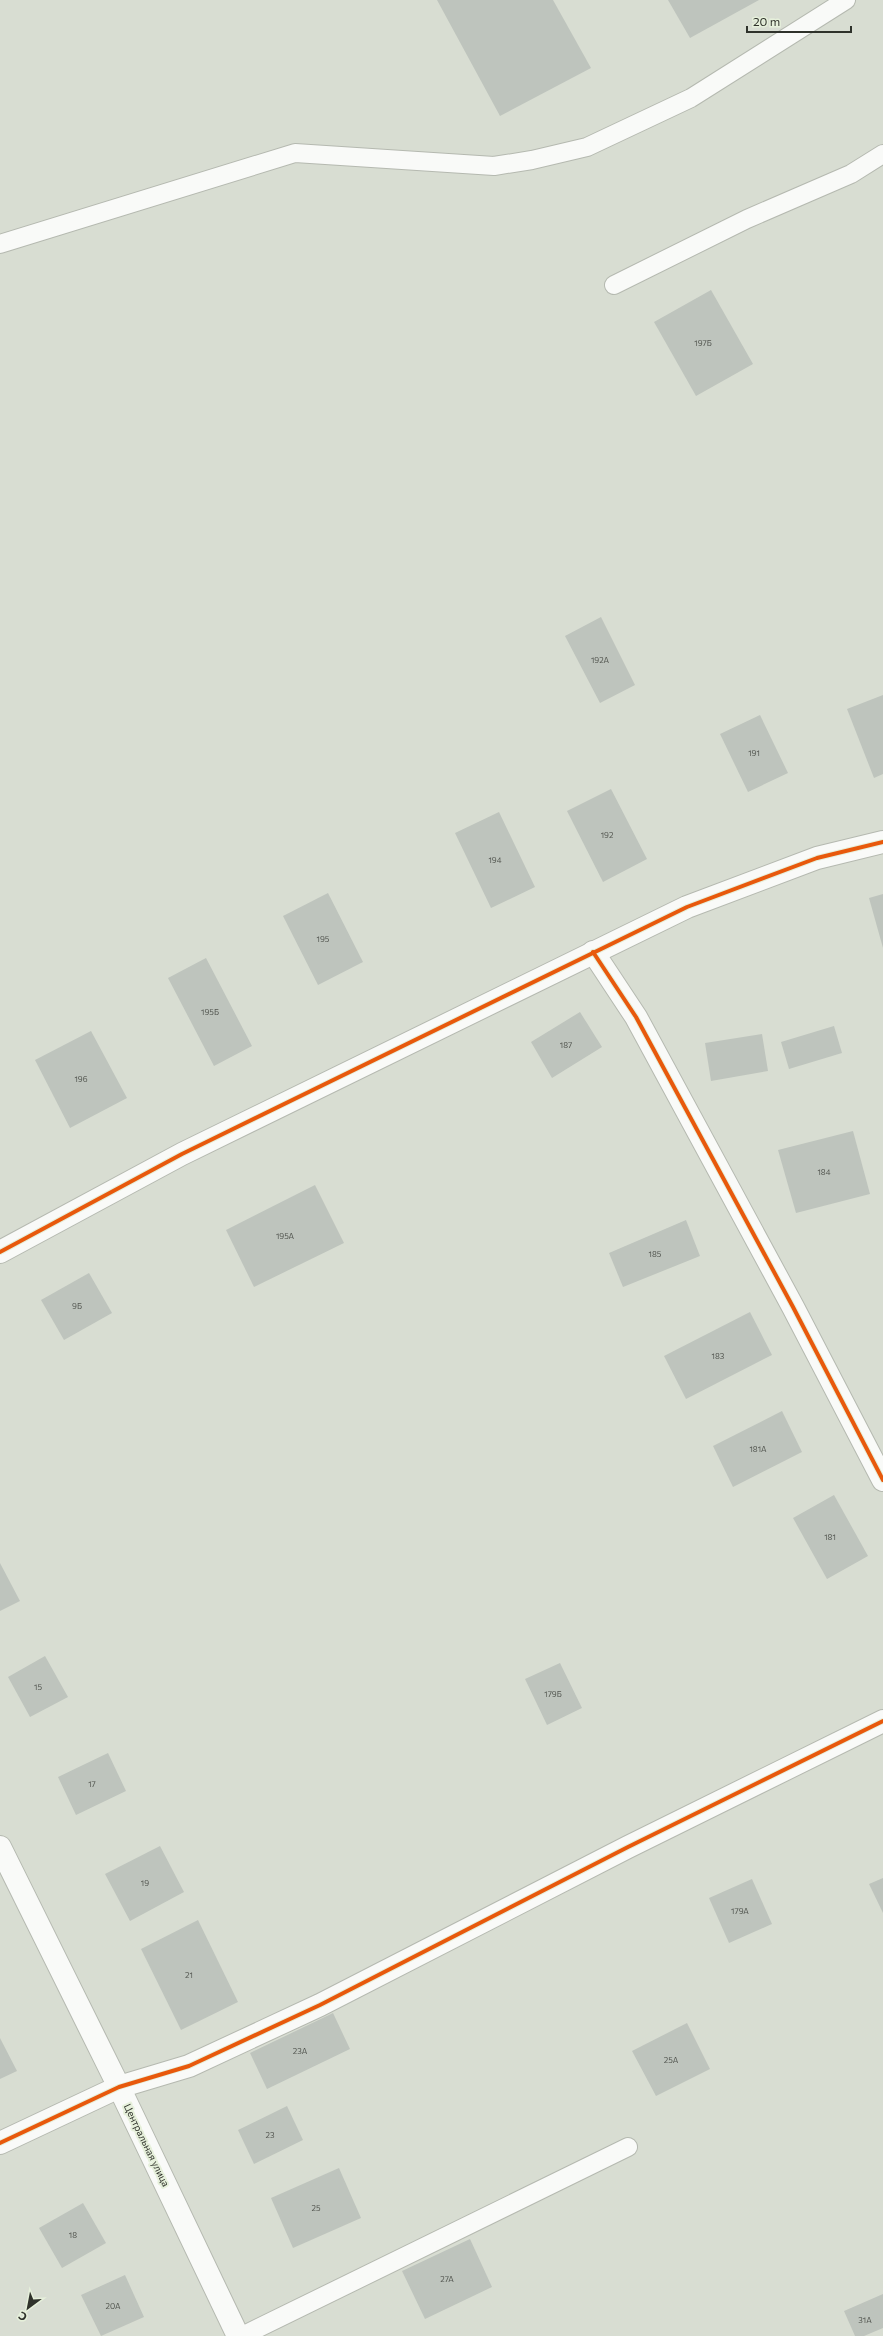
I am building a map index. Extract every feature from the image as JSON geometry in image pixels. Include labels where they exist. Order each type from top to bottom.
[{"type":"street","points":[[0,1252],[182,1154],[593,952],[695,904],[818,858],[883,842]]},
{"type":"street","points":[[593,952],[640,1024],[793,1307],[883,1480]]},
{"type":"street","points":[[0,2143],[119,2087],[189,2066],[320,2005],[628,1847],[883,1721]]},
{"type":"street","name":"Центральная улица","points":[[0,1847],[119,2087],[238,2336]]},
{"type":"lane","points":[[0,244],[295,153],[494,166],[532,160],[587,147],[692,98],[846,0]]},
{"type":"lane","points":[[614,285],[747,219],[851,174],[883,154]]},
{"type":"lane","points":[[242,2336],[628,2147]]},
{"type":"building","points":[[437,0],[553,0],[591,68],[500,116]]},
{"type":"building","points":[[668,0],[759,0],[690,38]]},
{"type":"building","points":[[711,290],[753,364],[696,396],[654,322]]},
{"type":"building","points":[[601,617],[635,685],[600,703],[565,636]]},
{"type":"building","points":[[883,695],[883,774],[874,778],[847,709]]},
{"type":"building","points":[[760,715],[788,773],[748,792],[720,734]]},
{"type":"building","points":[[611,789],[647,859],[603,882],[567,811]]},
{"type":"building","points":[[499,812],[535,887],[491,908],[455,833]]},
{"type":"building","points":[[328,893],[363,962],[318,985],[283,916]]},
{"type":"building","points":[[883,894],[883,948],[869,898]]},
{"type":"building","points":[[206,958],[252,1046],[214,1066],[168,978]]},
{"type":"building","points":[[580,1012],[602,1047],[552,1078],[531,1042]]},
{"type":"building","points":[[834,1026],[842,1053],[789,1069],[781,1042]]},
{"type":"building","points":[[91,1031],[127,1098],[70,1128],[35,1060]]},
{"type":"building","points":[[762,1034],[768,1071],[711,1081],[705,1043]]},
{"type":"building","points":[[853,1131],[870,1194],[796,1213],[778,1150]]},
{"type":"building","points":[[315,1185],[344,1243],[254,1287],[226,1230]]},
{"type":"building","points":[[686,1220],[700,1256],[623,1287],[609,1253]]},
{"type":"building","points":[[89,1273],[112,1313],[64,1340],[41,1300]]},
{"type":"building","points":[[750,1312],[772,1355],[686,1399],[664,1356]]},
{"type":"building","points":[[782,1411],[802,1452],[733,1487],[713,1446]]},
{"type":"building","points":[[834,1495],[868,1556],[827,1579],[793,1518]]},
{"type":"building","points":[[0,1563],[20,1601],[0,1611]]},
{"type":"building","points":[[45,1656],[68,1697],[30,1717],[8,1677]]},
{"type":"building","points":[[560,1663],[582,1708],[547,1725],[525,1679]]},
{"type":"building","points":[[108,1753],[126,1791],[76,1815],[58,1777]]},
{"type":"building","points":[[160,1846],[184,1892],[130,1921],[105,1874]]},
{"type":"building","points":[[883,1878],[883,1913],[869,1884]]},
{"type":"building","points":[[752,1879],[772,1924],[729,1943],[709,1898]]},
{"type":"building","points":[[198,1920],[238,2002],[181,2030],[141,1949]]},
{"type":"building","points":[[333,2013],[350,2049],[267,2089],[250,2053]]},
{"type":"building","points":[[687,2023],[710,2069],[656,2096],[632,2051]]},
{"type":"building","points":[[0,2038],[17,2071],[0,2079]]},
{"type":"building","points":[[287,2106],[303,2140],[254,2164],[238,2130]]},
{"type":"building","points":[[339,2168],[361,2218],[293,2248],[271,2198]]},
{"type":"building","points":[[83,2203],[106,2243],[62,2268],[39,2228]]},
{"type":"building","points":[[470,2239],[492,2287],[425,2319],[402,2271]]},
{"type":"building","points":[[125,2275],[144,2317],[101,2336],[81,2295]]},
{"type":"building","points":[[883,2294],[883,2328],[864,2336],[855,2336],[844,2311]]},
{"type":"cycle path","points":[[0,1252],[182,1154],[687,907],[817,858],[883,842]]},
{"type":"cycle path","points":[[593,952],[636,1017],[793,1307],[883,1480]]},
{"type":"cycle path","points":[[0,2143],[119,2087],[189,2066],[320,2005],[628,1847],[883,1721]]}]
